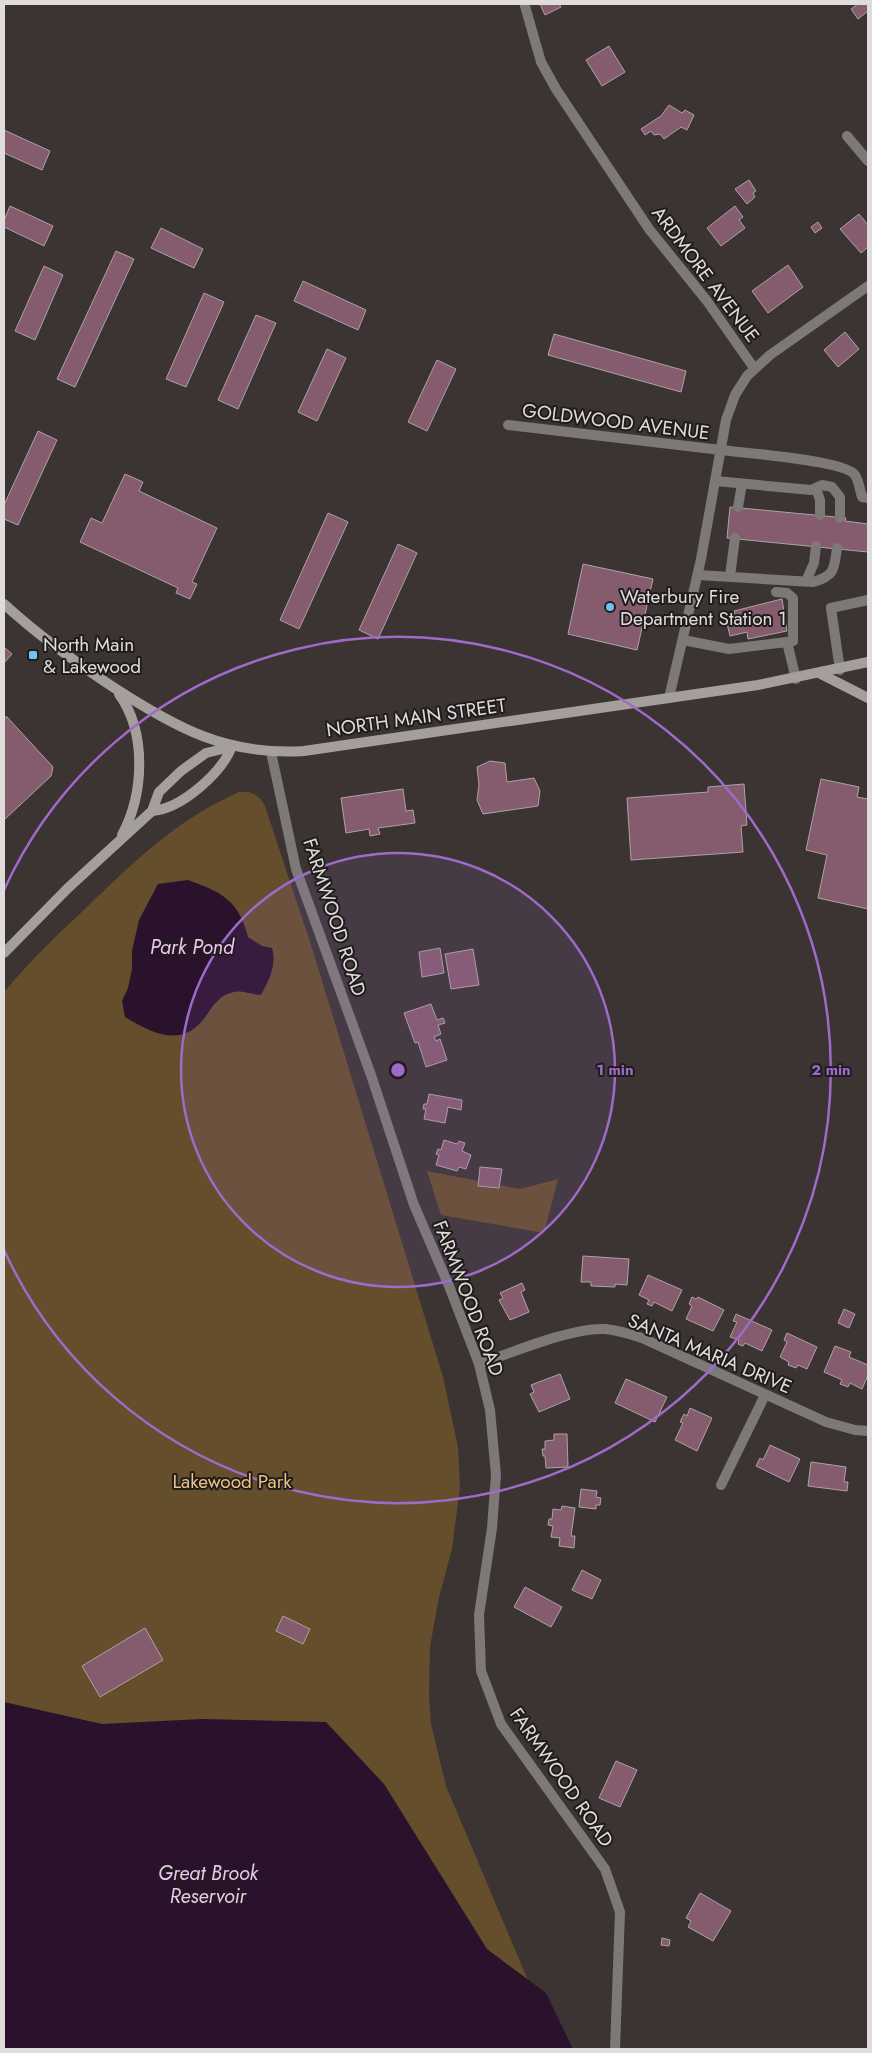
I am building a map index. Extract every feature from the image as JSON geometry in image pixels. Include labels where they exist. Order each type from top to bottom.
[{"type":"main road","name":"NORTH MAIN STREET","points":[[4,604],[70,658],[174,726],[206,739],[232,746],[271,752],[304,751],[669,698],[821,674],[868,662]]},
{"type":"main road","points":[[821,674],[868,698]]},
{"type":"main road","points":[[114,846],[131,815],[139,767],[132,718],[129,709],[116,689]]},
{"type":"main road","points":[[4,953],[152,811],[159,792],[184,769],[206,753],[232,746]]},
{"type":"main road","points":[[152,811],[171,807],[210,778],[224,764],[232,746]]},
{"type":"street","name":"ARDMORE AVENUE","points":[[525,6],[541,62],[556,89],[649,229],[707,301],[754,368],[735,395],[726,420],[698,575],[669,698]]},
{"type":"street","points":[[847,136],[868,161]]},
{"type":"street","points":[[754,368],[868,286]]},
{"type":"street","name":"GOLDWOOD AVENUE","points":[[508,425],[798,459],[845,468],[855,475],[862,497],[868,498]]},
{"type":"street","points":[[715,481],[811,490],[822,485],[832,487],[840,497],[840,518]]},
{"type":"street","points":[[738,507],[742,484]]},
{"type":"street","points":[[816,488],[820,500],[820,515]]},
{"type":"street","points":[[730,576],[735,538]]},
{"type":"street","points":[[806,581],[814,563],[816,546]]},
{"type":"street","points":[[698,575],[813,582],[830,576],[834,569],[837,548]]},
{"type":"street","points":[[683,640],[729,649],[794,641],[793,598],[787,593],[776,592]]},
{"type":"street","points":[[840,670],[831,608],[868,600]]},
{"type":"street","points":[[787,642],[796,678]]},
{"type":"street","name":"FARMWOOD ROAD","points":[[271,752],[296,869],[371,1075],[414,1205],[450,1286],[478,1364],[490,1410],[496,1475],[492,1528],[479,1615],[481,1671],[501,1724],[605,1869],[620,1912],[615,2049]]},
{"type":"street","name":"SANTA MARIA DRIVE","points":[[478,1364],[575,1333],[595,1329],[612,1330],[642,1338],[826,1422],[855,1430],[868,1431]]},
{"type":"street","points":[[721,1485],[765,1395]]},
{"type":"green space","name":"Lakewood Park","points":[[239,792],[255,794],[265,806],[312,948],[443,1377],[458,1447],[460,1487],[452,1549],[439,1597],[430,1647],[429,1697],[431,1724],[446,1786],[557,2049],[4,2049],[4,992],[55,938],[140,857],[195,815]]},
{"type":"green space","points":[[427,1171],[520,1189],[558,1179],[544,1233],[441,1215]]},
{"type":"water","name":"Park Pond","points":[[188,880],[210,889],[227,899],[239,914],[248,937],[262,946],[272,948],[274,960],[269,978],[261,995],[240,992],[229,993],[218,1001],[197,1026],[188,1032],[178,1035],[167,1035],[146,1029],[125,1017],[122,1001],[128,988],[132,969],[132,951],[139,920],[158,884]]},
{"type":"water","name":"Great Brook Reservoir","points":[[4,1702],[102,1724],[202,1719],[326,1722],[384,1784],[487,1949],[546,1993],[573,2049],[4,2049]]},
{"type":"building","points":[[540,4],[559,4],[561,7],[545,15]]},
{"type":"building","points":[[858,4],[868,4],[868,11],[858,19],[851,9]]},
{"type":"building","points":[[609,46],[625,72],[602,86],[586,60]]},
{"type":"building","points":[[669,105],[682,113],[685,110],[694,115],[687,130],[681,127],[664,139],[660,134],[654,135],[651,131],[645,135],[641,129],[661,116]]},
{"type":"building","points":[[4,130],[50,151],[42,170],[4,153]]},
{"type":"building","points":[[749,180],[756,191],[753,193],[755,197],[747,204],[735,189]]},
{"type":"building","points":[[10,206],[53,226],[44,246],[4,227],[4,220]]},
{"type":"building","points":[[735,206],[743,217],[739,220],[745,228],[721,246],[707,228]]},
{"type":"building","points":[[859,214],[868,225],[868,247],[861,253],[840,229]]},
{"type":"building","points":[[818,222],[822,228],[815,233],[811,227]]},
{"type":"building","points":[[161,228],[203,249],[194,268],[151,248]]},
{"type":"building","points":[[116,251],[134,259],[75,387],[57,379]]},
{"type":"building","points":[[788,265],[803,287],[768,313],[752,291]]},
{"type":"building","points":[[44,266],[63,275],[35,340],[15,331]]},
{"type":"building","points":[[303,281],[366,310],[358,330],[294,301]]},
{"type":"building","points":[[204,293],[224,302],[186,387],[166,379]]},
{"type":"building","points":[[256,315],[276,323],[238,409],[218,400]]},
{"type":"building","points":[[845,332],[859,349],[838,367],[824,350]]},
{"type":"building","points":[[554,334],[686,371],[681,392],[548,355]]},
{"type":"building","points":[[327,349],[346,358],[317,421],[298,412]]},
{"type":"building","points":[[437,360],[456,369],[427,431],[408,422]]},
{"type":"building","points":[[38,431],[57,440],[18,525],[4,519],[4,505]]},
{"type":"building","points":[[125,474],[143,482],[139,491],[217,528],[192,582],[197,584],[190,599],[176,593],[178,588],[80,542],[91,518],[102,523]]},
{"type":"building","points":[[730,507],[846,518],[845,521],[868,524],[868,552],[727,538]]},
{"type":"building","points":[[328,513],[348,522],[299,629],[280,620]]},
{"type":"building","points":[[398,544],[417,553],[378,639],[359,630]]},
{"type":"building","name":"Waterbury Fire Department Station 1","points":[[583,564],[653,579],[637,650],[568,634]]},
{"type":"building","points":[[782,599],[787,631],[748,639],[747,632],[730,636],[726,619],[735,617],[734,611]]},
{"type":"building","points":[[4,647],[12,654],[4,663]]},
{"type":"building","points":[[4,717],[7,717],[53,767],[51,776],[4,820]]},
{"type":"building","points":[[490,761],[505,763],[507,782],[534,778],[540,791],[538,806],[483,814],[477,800],[479,785],[477,767]]},
{"type":"building","points":[[821,779],[859,787],[857,797],[868,799],[868,909],[818,898],[827,855],[806,850]]},
{"type":"building","points":[[744,784],[747,825],[741,826],[743,852],[631,860],[627,798],[708,792],[708,787]]},
{"type":"building","points":[[403,789],[406,811],[413,810],[415,823],[378,828],[380,834],[370,836],[369,829],[346,833],[341,798]]},
{"type":"building","points":[[440,948],[444,973],[422,977],[419,952]]},
{"type":"building","points":[[473,949],[479,985],[451,989],[445,954]]},
{"type":"building","points":[[431,1004],[437,1020],[443,1018],[445,1023],[438,1025],[441,1034],[434,1037],[436,1041],[440,1039],[447,1060],[426,1067],[418,1042],[415,1043],[404,1013]]},
{"type":"building","points":[[429,1094],[462,1100],[461,1110],[448,1107],[445,1123],[424,1119],[426,1109],[423,1109],[424,1104],[427,1104]]},
{"type":"building","points":[[444,1140],[457,1144],[459,1141],[465,1143],[462,1151],[471,1155],[466,1169],[459,1167],[457,1171],[436,1165],[439,1155],[436,1154],[438,1149],[441,1150]]},
{"type":"building","points":[[480,1167],[502,1169],[499,1188],[478,1186]]},
{"type":"building","points":[[583,1256],[629,1259],[627,1285],[615,1284],[615,1287],[591,1286],[591,1282],[581,1282]]},
{"type":"building","points":[[648,1275],[682,1290],[672,1311],[654,1302],[652,1306],[647,1304],[649,1300],[639,1295]]},
{"type":"building","points":[[522,1283],[525,1290],[521,1292],[529,1312],[510,1320],[499,1300],[503,1298],[500,1293]]},
{"type":"building","points":[[692,1297],[696,1299],[698,1297],[724,1310],[713,1331],[686,1319],[692,1306],[689,1304]]},
{"type":"building","points":[[844,1309],[855,1314],[849,1328],[838,1323]]},
{"type":"building","points":[[736,1314],[772,1330],[762,1351],[745,1343],[743,1346],[738,1344],[739,1340],[730,1337],[737,1322],[733,1321]]},
{"type":"building","points":[[787,1333],[817,1347],[807,1369],[798,1365],[796,1368],[788,1365],[789,1362],[780,1357],[787,1342],[784,1340]]},
{"type":"building","points":[[835,1346],[851,1352],[849,1357],[868,1365],[868,1375],[862,1389],[850,1383],[848,1387],[840,1384],[842,1380],[824,1372]]},
{"type":"building","points":[[560,1374],[570,1399],[539,1412],[530,1394],[534,1392],[531,1385]]},
{"type":"building","points":[[626,1379],[667,1397],[655,1422],[615,1403]]},
{"type":"building","points":[[690,1408],[712,1418],[697,1451],[675,1440],[683,1423],[680,1422],[684,1414],[687,1416]]},
{"type":"building","points":[[554,1434],[567,1434],[568,1467],[546,1468],[542,1449],[545,1449],[545,1441],[554,1440]]},
{"type":"building","points":[[770,1445],[800,1459],[789,1482],[756,1466],[760,1458],[763,1460]]},
{"type":"building","points":[[811,1462],[846,1467],[844,1482],[848,1482],[847,1491],[808,1486]]},
{"type":"building","points":[[581,1489],[597,1491],[596,1497],[601,1498],[600,1505],[596,1505],[596,1509],[579,1507]]},
{"type":"building","points":[[562,1506],[575,1508],[571,1536],[575,1536],[574,1548],[559,1546],[560,1538],[551,1537],[553,1526],[548,1525],[549,1519],[552,1519],[553,1509],[561,1510]]},
{"type":"building","points":[[582,1570],[601,1580],[592,1599],[572,1590]]},
{"type":"building","points":[[525,1587],[562,1607],[551,1627],[514,1607]]},
{"type":"building","points":[[283,1616],[310,1629],[303,1644],[276,1631]]},
{"type":"building","points":[[145,1628],[163,1660],[100,1697],[82,1666]]},
{"type":"building","points":[[616,1761],[637,1770],[620,1807],[599,1798]]},
{"type":"building","points":[[700,1893],[731,1911],[713,1941],[688,1927],[691,1921],[686,1918]]},
{"type":"building","points":[[662,1938],[670,1940],[669,1946],[661,1945]]},
{"type":"place","name":"Waterbury Fire Department Station 1","points":[[610,607]]},
{"type":"place","name":"North Main & Lakewood","points":[[33,655]]}]
